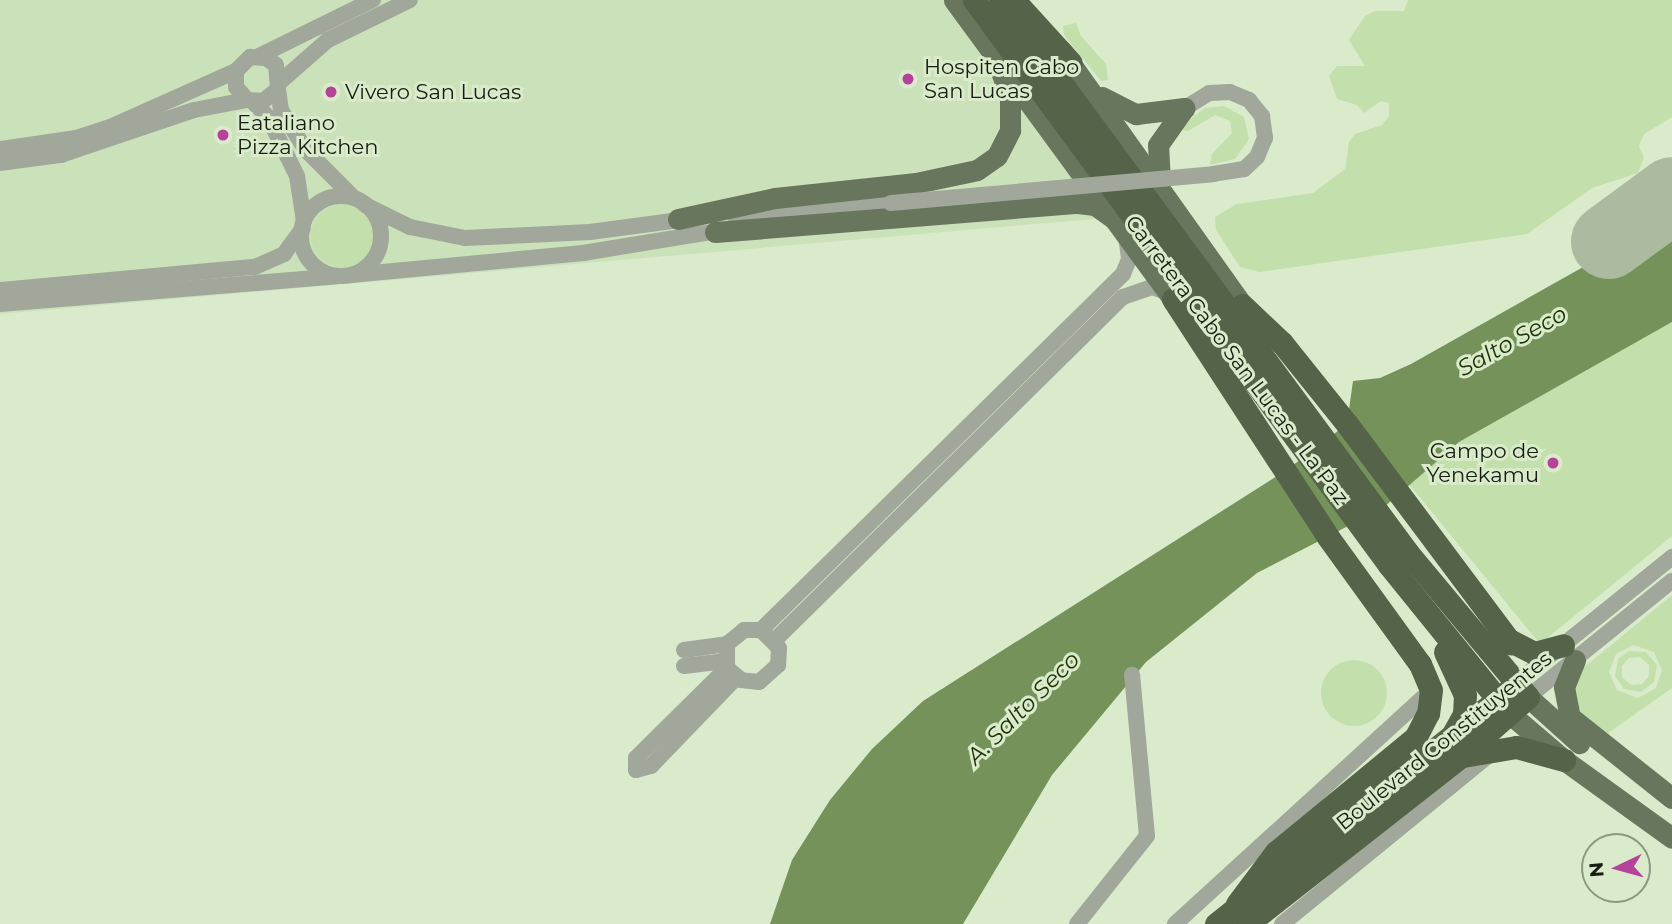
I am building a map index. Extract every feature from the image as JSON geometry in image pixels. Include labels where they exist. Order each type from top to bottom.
[{"type":"highway","name":"Carretera Cabo San Lucas - La Paz","points":[[974,0],[1216,328],[1268,375]]},
{"type":"highway","name":"Carretera Cabo San Lucas - La Paz","points":[[1000,0],[1268,375],[1400,567],[1504,706]]},
{"type":"highway","points":[[1014,0],[1070,63]]},
{"type":"highway","points":[[996,58],[1066,126]]},
{"type":"highway","points":[[1171,296],[1216,328]]},
{"type":"highway","points":[[1171,296],[1328,537],[1420,664],[1431,690],[1428,713],[1416,737],[1276,852],[1242,914]]},
{"type":"highway","points":[[1242,304],[1268,375]]},
{"type":"highway","points":[[1242,304],[1282,343],[1339,414],[1511,643]]},
{"type":"highway","points":[[1400,567],[1462,684],[1464,714],[1454,748],[1529,749],[1564,760]]},
{"type":"highway","name":"Carretera Cabo San Lucas - La Paz","points":[[1400,567],[1428,579],[1522,690]]},
{"type":"highway","points":[[1428,579],[1464,612],[1511,643],[1534,653],[1569,653]]},
{"type":"highway","name":"Boulevard Constituyentes","points":[[1216,924],[1242,914],[1454,748],[1522,690]]},
{"type":"main road","points":[[954,0],[1171,296]]},
{"type":"main road","points":[[1024,0],[1163,190],[1242,304]]},
{"type":"main road","points":[[678,219],[775,198],[916,183],[977,170],[997,156],[1010,130],[1010,96],[996,58]]},
{"type":"main road","points":[[1086,84],[1131,113],[1153,115],[1185,108]]},
{"type":"main road","points":[[1163,190],[1156,166],[1158,145],[1185,108]]},
{"type":"main road","points":[[715,232],[1078,204],[1095,205],[1120,226]]},
{"type":"main road","points":[[1569,653],[1564,687],[1570,717],[1672,798]]},
{"type":"main road","points":[[1522,690],[1607,765],[1672,808]]},
{"type":"main road","points":[[1504,706],[1564,760],[1672,838]]},
{"type":"street","points":[[0,149],[95,133],[236,71],[246,59],[260,56],[373,0]]},
{"type":"street","points":[[0,163],[61,155],[194,110],[267,100],[328,40],[410,0]]},
{"type":"street","points":[[260,56],[276,65],[281,110],[305,149],[330,179],[362,202],[418,230],[465,238],[590,232],[678,219],[1213,174],[1244,169],[1257,157],[1265,138],[1262,116],[1249,100],[1230,92],[1209,93],[1185,108]]},
{"type":"street","points":[[0,290],[255,267],[284,254],[303,226],[313,208],[327,199],[362,202],[377,220],[380,243],[370,263],[344,275],[321,270],[309,259],[303,226],[299,181],[268,117],[236,87],[236,71]]},
{"type":"street","points":[[0,304],[583,253],[715,232],[793,211]]},
{"type":"street","points":[[775,640],[834,584],[1126,271],[1129,254],[1120,226]]},
{"type":"street","points":[[761,630],[820,571],[1123,297],[1152,287],[1171,296]]},
{"type":"street","name":"Boulevard Constituyentes","points":[[1569,653],[1672,557]]},
{"type":"street","points":[[820,571],[834,584]]},
{"type":"street","name":"Boulevard Constituyentes","points":[[1522,690],[1569,653],[1672,581]]},
{"type":"street","points":[[744,630],[761,630],[775,640],[780,656],[774,672],[759,682],[730,668],[684,658],[727,644],[744,630]]},
{"type":"street","points":[[727,644],[730,668],[648,768],[636,770],[636,758],[730,668]]},
{"type":"street","points":[[1077,924],[1147,836],[1132,675]]},
{"type":"street","points":[[1175,924],[1431,690]]},
{"type":"street","points":[[1282,924],[1497,748]]},
{"type":"shaded area","points":[[0,0],[945,0],[1105,218],[0,314]]},
{"type":"shaded area","points":[[1408,0],[1672,0],[1672,117],[1644,134],[1639,146],[1644,158],[1638,173],[1592,188],[1527,234],[1259,272],[1240,267],[1216,230],[1215,217],[1237,204],[1313,193],[1345,169],[1349,142],[1355,134],[1382,125],[1389,116],[1389,103],[1381,101],[1364,113],[1357,105],[1337,99],[1329,76],[1337,66],[1365,66],[1349,40],[1365,16],[1375,11],[1404,11]]},
{"type":"shaded area","points":[[1076,23],[1081,36],[1106,64],[1108,80],[1101,81],[1064,35],[1063,26]]},
{"type":"shaded area","points":[[1224,106],[1244,117],[1249,139],[1235,159],[1210,165],[1212,154],[1232,133],[1230,121],[1215,115],[1188,131],[1177,129],[1205,108]]},
{"type":"shaded area","points":[[342,205],[354,207],[364,214],[371,224],[371,248],[364,258],[354,265],[342,267],[330,265],[320,258],[313,248],[311,236],[313,224],[320,214],[330,207]]},
{"type":"shaded area","name":"Campo de Yenekamu","points":[[1672,322],[1672,536],[1540,644],[1409,484],[1459,442]]},
{"type":"shaded area","points":[[1672,595],[1672,688],[1604,736],[1579,712],[1572,694],[1582,669]],"holes":[[[1633,645],[1654,652],[1662,670],[1656,688],[1638,698],[1617,690],[1609,672],[1616,654]]]},
{"type":"shaded area","points":[[1629,651],[1646,652],[1657,665],[1654,682],[1641,692],[1624,689],[1615,676],[1618,659]],"holes":[[[1640,657],[1649,665],[1649,676],[1642,684],[1631,685],[1622,677],[1622,666],[1629,658]]]},
{"type":"shaded area","points":[[1354,660],[1367,662],[1377,670],[1385,680],[1385,706],[1377,716],[1367,724],[1354,726],[1341,724],[1331,716],[1323,706],[1321,693],[1323,680],[1331,670],[1341,662]]},
{"type":"water","points":[[1672,217],[1672,322],[1459,442],[1383,508],[1257,573],[1146,662],[1052,775],[963,924],[770,924],[792,860],[830,800],[872,749],[923,701],[1288,469],[1347,424],[1353,381],[1380,378],[1411,364]]},
{"type":"runway","points":[[1608,241],[1672,194]]},
{"type":"place","name":"Hospiten Cabo San Lucas","points":[[908,79]]},
{"type":"place","name":"Vivero San Lucas","points":[[331,92]]},
{"type":"place","name":"Eataliano Pizza Kitchen","points":[[223,135]]},
{"type":"place","name":"Campo de Yenekamu","points":[[1553,463]]},
{"type":"water label","name":"Salto Seco","points":[[1512,341]]},
{"type":"water label","name":"A. Salto Seco","points":[[1023,708]]}]
